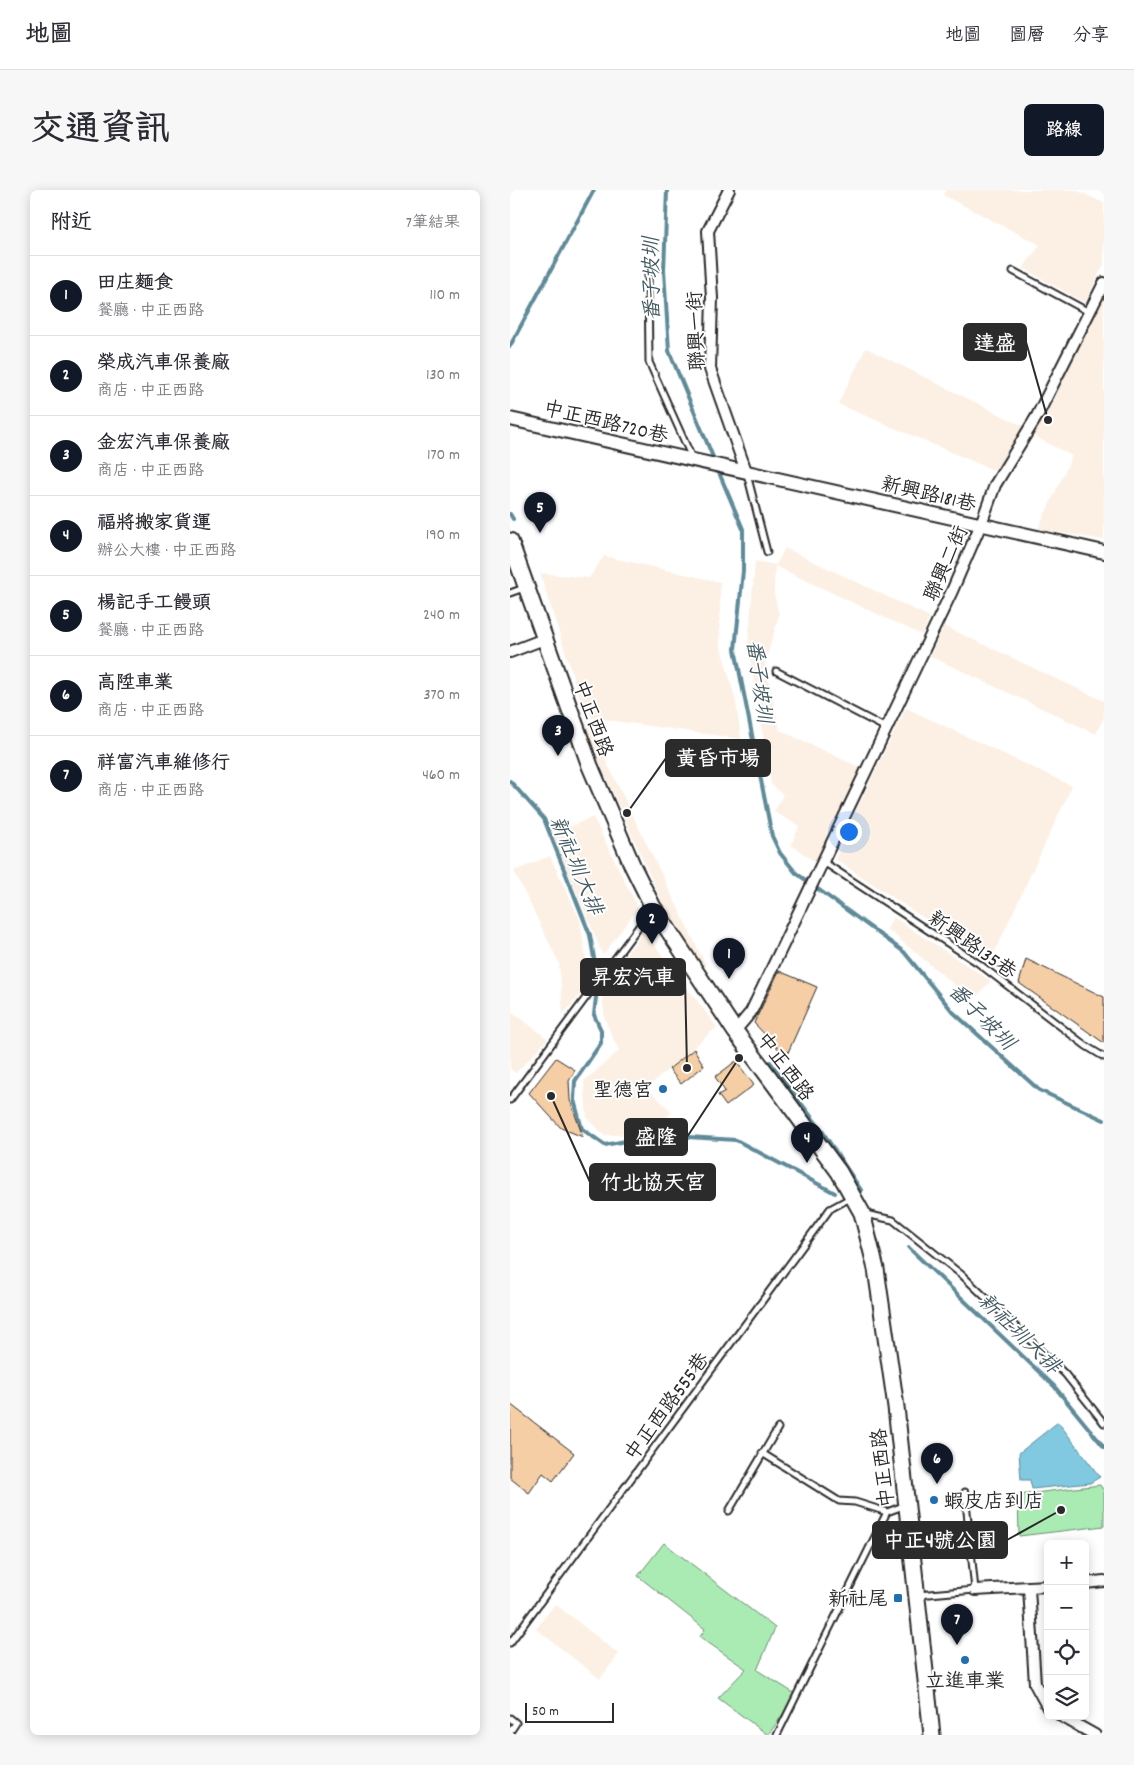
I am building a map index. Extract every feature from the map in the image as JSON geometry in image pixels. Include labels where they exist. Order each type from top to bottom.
[{"type":"main road","name":"中正西路","points":[[510,541],[593,774],[633,867],[653,907],[735,1031],[824,1150],[862,1213],[876,1269],[896,1407],[932,1735]]},
{"type":"street","name":"聯興一街","points":[[729,190],[708,232],[712,298],[710,369],[746,471]]},
{"type":"street","name":"聯興二街","points":[[735,1031],[751,1012],[775,958],[806,898],[952,591],[981,524],[995,485],[1036,416],[1104,283]]},
{"type":"street","name":"中正西路720巷","points":[[510,419],[746,471]]},
{"type":"street","name":"新興路181巷","points":[[746,471],[1104,552]]},
{"type":"street","points":[[510,652],[544,639]]},
{"type":"street","points":[[1089,1582],[1104,1581]]},
{"type":"street","points":[[975,1590],[1044,1586]]},
{"type":"street","points":[[1029,1588],[1035,1684],[1044,1701]]},
{"type":"street","points":[[1068,1720],[1095,1735]]},
{"type":"lane","points":[[648,272],[650,362],[693,460]]},
{"type":"lane","points":[[1013,272],[1090,312]]},
{"type":"lane","points":[[746,471],[767,552]]},
{"type":"lane","points":[[510,593],[526,587]]},
{"type":"lane","points":[[776,671],[886,728]]},
{"type":"lane","name":"新興路135巷","points":[[822,861],[978,963],[1086,1046],[1104,1057]]},
{"type":"lane","points":[[510,1100],[653,907]]},
{"type":"lane","name":"中正西路555巷","points":[[510,1643],[830,1209],[853,1197]]},
{"type":"lane","points":[[862,1213],[893,1220],[962,1275],[1065,1374],[1104,1423]]},
{"type":"lane","points":[[729,1511],[778,1428]]},
{"type":"lane","points":[[762,1453],[839,1501],[855,1502],[887,1512],[906,1505]]},
{"type":"lane","points":[[917,1595],[975,1590],[965,1492]]},
{"type":"lane","points":[[777,1735],[887,1512]]},
{"type":"lane","points":[[510,1718],[516,1723],[510,1732]]},
{"type":"shaded area","points":[[946,190],[1076,190],[1104,203],[1104,264],[1085,303],[1023,268],[1040,245],[943,195]]},
{"type":"shaded area","points":[[1104,298],[1104,540],[1038,529],[1072,456],[1034,436]]},
{"type":"shaded area","points":[[866,348],[1025,427],[1000,473],[838,404]]},
{"type":"shaded area","points":[[785,548],[930,617],[922,635],[775,566],[774,593],[779,615],[765,664],[780,730],[861,768],[817,863],[791,845],[799,826],[774,812],[783,795],[771,784],[748,645],[755,561],[776,565]]},
{"type":"shaded area","points":[[604,556],[720,582],[720,643],[736,702],[741,739],[586,717],[540,573],[589,578]]},
{"type":"shaded area","points":[[944,626],[1104,701],[1104,717],[1096,734],[930,656]]},
{"type":"shaded area","points":[[906,708],[1072,786],[990,962],[835,859],[850,823]]},
{"type":"shaded area","points":[[587,722],[706,965],[704,970],[662,902],[582,724]]},
{"type":"shaded area","points":[[593,817],[638,908],[603,955],[552,834]]},
{"type":"shaded area","points":[[550,856],[580,920],[590,985],[563,1014],[559,963],[514,871]]},
{"type":"shaded area","points":[[893,917],[991,981],[973,1000],[887,929]]},
{"type":"shaded area","points":[[644,931],[717,1027],[647,1088],[672,1112],[651,1134],[604,1135],[587,1118],[584,1081],[619,1051],[605,1020],[601,987]]},
{"type":"shaded area","points":[[510,1010],[548,1039],[516,1073],[510,1069]]},
{"type":"shaded area","points":[[555,1604],[619,1654],[600,1679],[536,1629]]},
{"type":"green space","points":[[1100,1485],[1104,1491],[1104,1526],[1019,1536],[1018,1495]]},
{"type":"green space","points":[[664,1543],[775,1628],[757,1670],[797,1695],[768,1735],[718,1698],[746,1669],[700,1637],[705,1629],[638,1576]]},
{"type":"water","points":[[1058,1422],[1100,1477],[1090,1483],[1032,1489],[1030,1480],[1021,1480],[1019,1453]]},
{"type":"building","points":[[1026,959],[1104,997],[1104,1043],[1019,983]]},
{"type":"building","points":[[779,971],[817,987],[786,1057],[754,1023]]},
{"type":"building","points":[[694,1049],[704,1066],[681,1084],[669,1069]]},
{"type":"building","points":[[556,1058],[575,1070],[569,1081],[570,1100],[583,1137],[561,1128],[529,1093]]},
{"type":"building","points":[[736,1061],[754,1085],[726,1106],[718,1095],[725,1091],[715,1077]]},
{"type":"building","points":[[510,1404],[574,1453],[553,1481],[543,1473],[529,1493],[510,1478]]},
{"type":"waterway","points":[[510,346],[594,190]]},
{"type":"waterway","name":"番子坡圳","points":[[667,190],[664,271],[669,351],[715,462]]},
{"type":"waterway","name":"番子坡圳","points":[[717,468],[743,529],[743,571],[735,649],[772,836],[780,853],[796,873],[904,952],[953,1012],[1039,1090],[1104,1120]]},
{"type":"waterway","points":[[510,514],[513,519]]},
{"type":"waterway","name":"新社圳大排","points":[[510,781],[544,819],[590,935],[596,970]]},
{"type":"waterway","name":"新社圳大排","points":[[596,997],[594,1015],[601,1030],[601,1043],[575,1081],[574,1100],[582,1129],[605,1145],[656,1135],[736,1140],[835,1193]]},
{"type":"waterway","points":[[770,1062],[822,1131],[861,1190]]},
{"type":"waterway","name":"新社圳大排","points":[[909,1248],[1054,1386],[1104,1447]]},
{"type":"place","name":"達盛","points":[[1048,420]]},
{"type":"place","name":"楊記手工饅頭","points":[[540,533]]},
{"type":"place","name":"金宏汽車保養廠","points":[[558,756]]},
{"type":"place","name":"黃昏市場","points":[[627,813]]},
{"type":"place","name":"榮成汽車保養廠","points":[[652,944]]},
{"type":"place","name":"田庄麵食","points":[[729,979]]},
{"type":"place","name":"盛隆","points":[[739,1058]]},
{"type":"place","name":"昇宏汽車","points":[[687,1068]]},
{"type":"place","name":"聖德宮","points":[[663,1089]]},
{"type":"place","name":"竹北協天宮","points":[[551,1096]]},
{"type":"place","name":"福將搬家貨運","points":[[807,1163]]},
{"type":"place","name":"高陞車業","points":[[937,1484]]},
{"type":"place","name":"蝦皮店到店","points":[[934,1500]]},
{"type":"place","name":"中正4號公園","points":[[1061,1510]]},
{"type":"place","name":"新社尾","points":[[898,1598]]},
{"type":"place","name":"祥富汽車維修行","points":[[957,1645]]},
{"type":"place","name":"立進車業","points":[[965,1660]]}]
